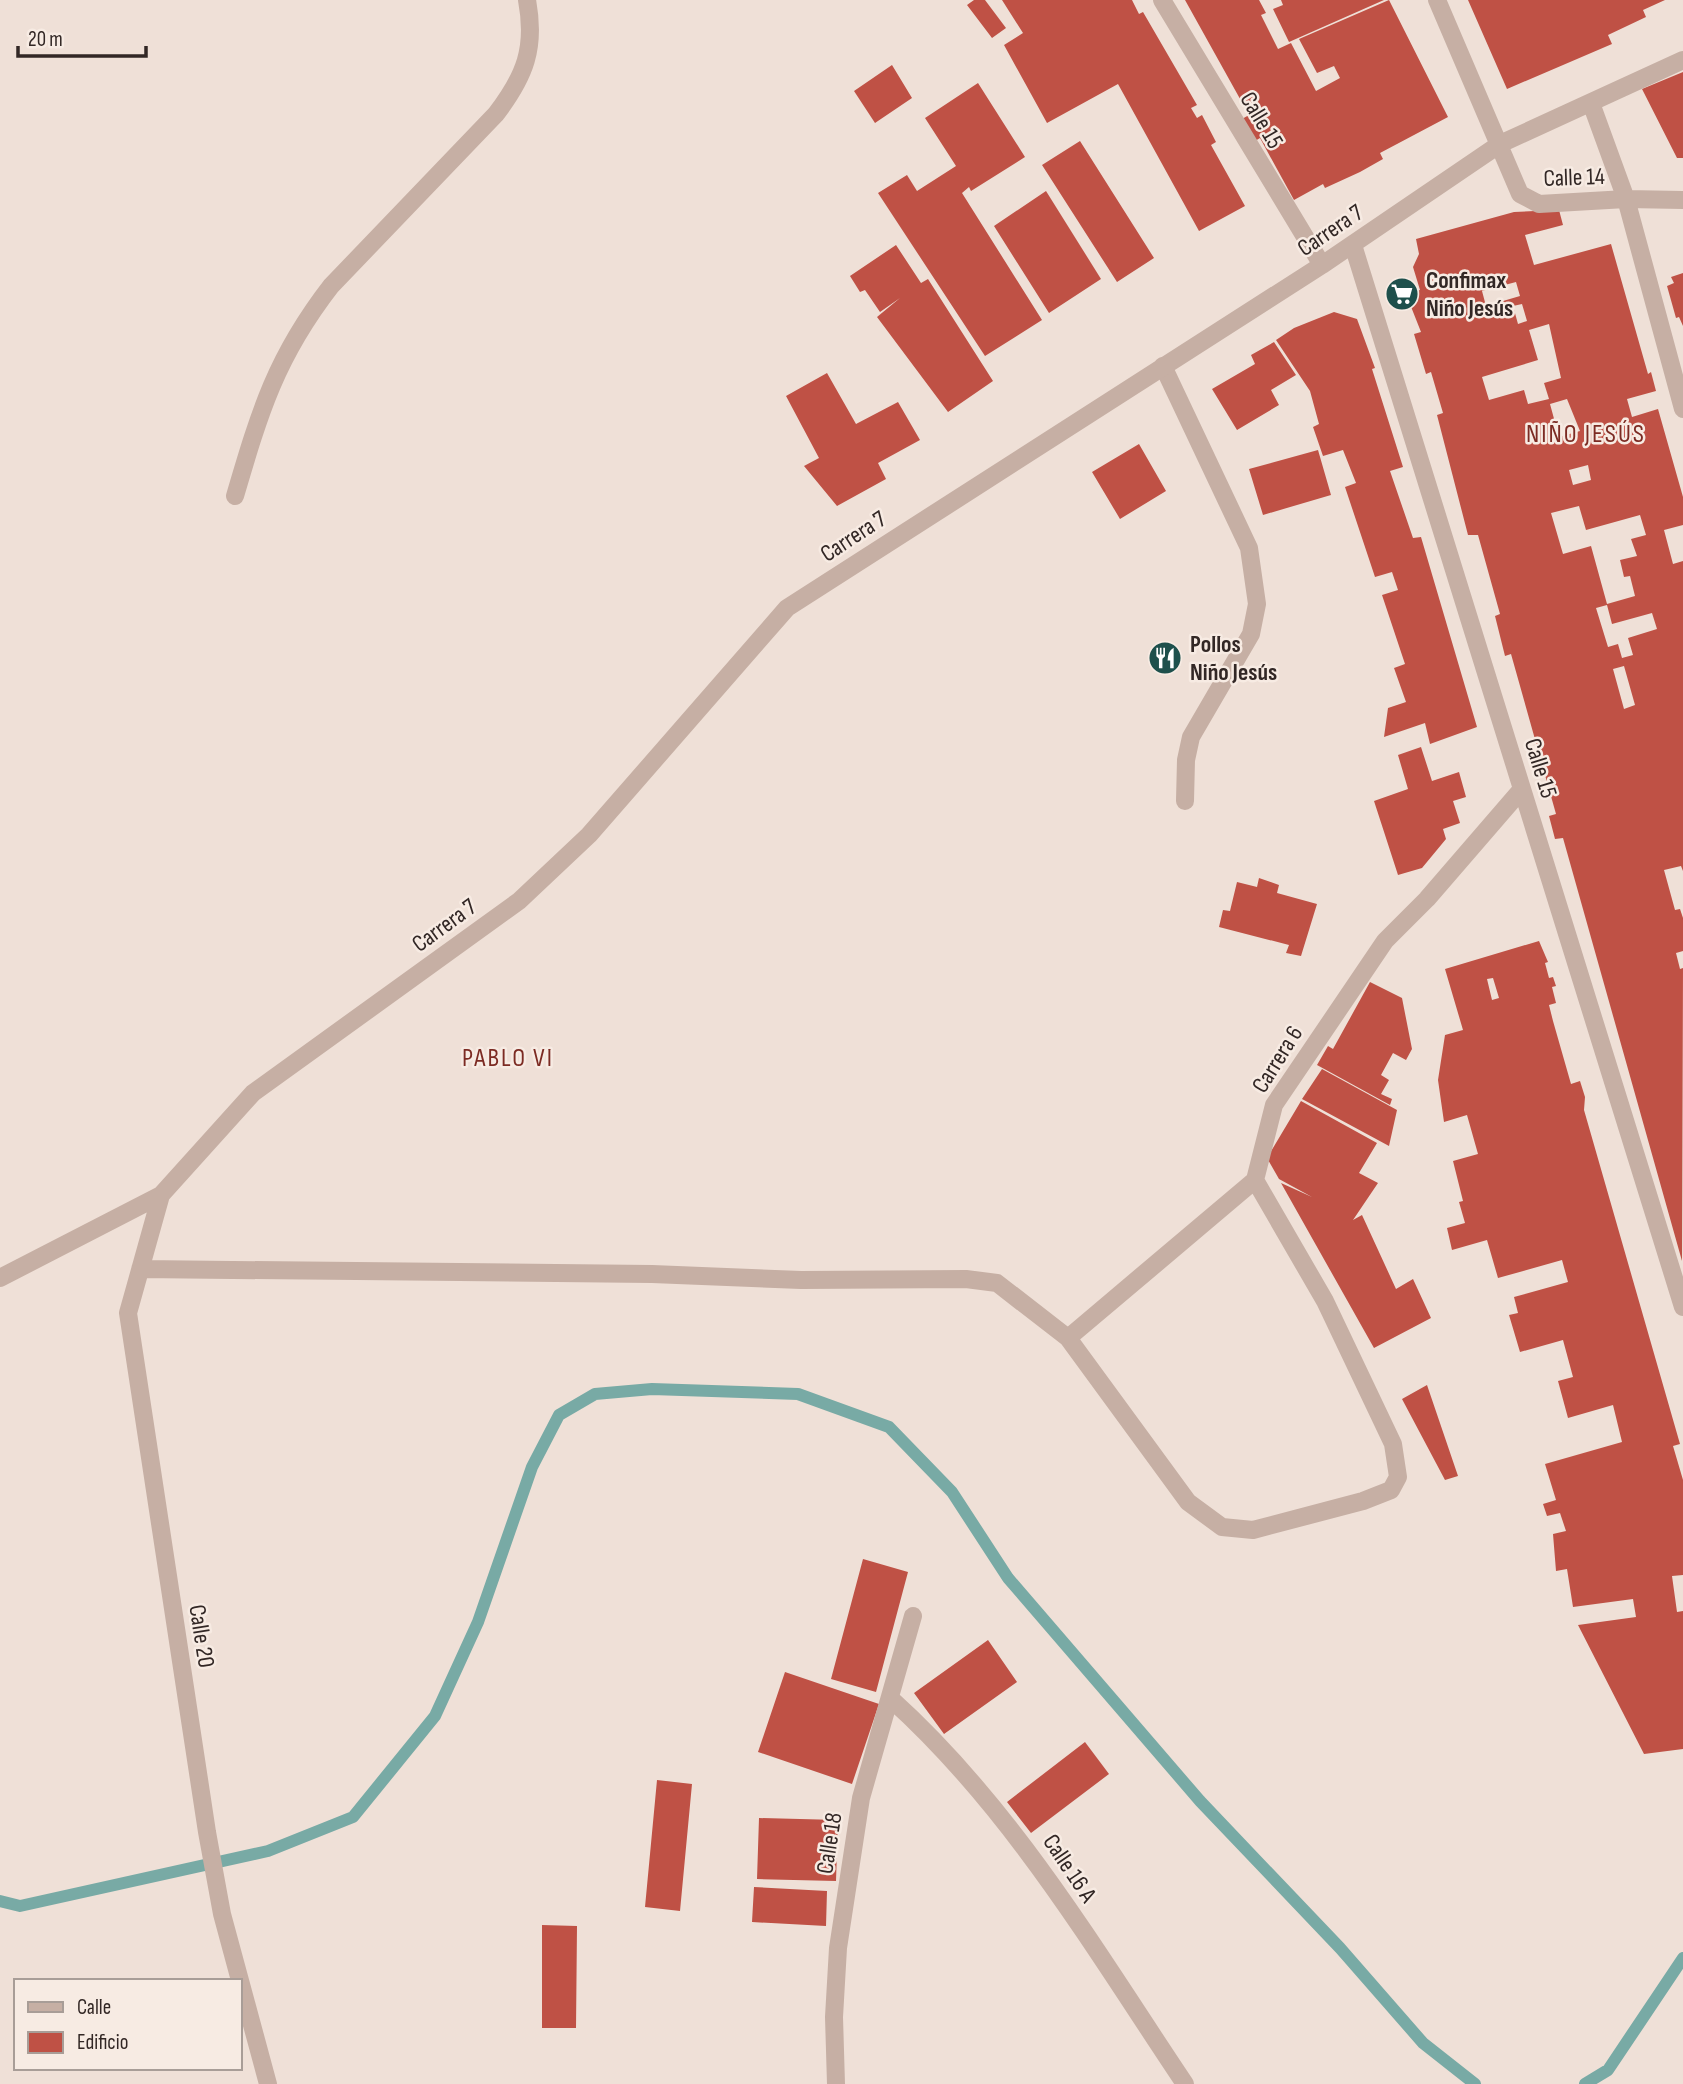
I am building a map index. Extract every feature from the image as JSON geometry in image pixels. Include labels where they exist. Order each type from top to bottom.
[{"type":"street","points":[[235,496],[267,392],[288,348],[308,316],[331,286],[496,114],[515,89],[525,67],[532,26],[527,0]]},
{"type":"street","name":"Calle 15","points":[[1162,0],[1322,265]]},
{"type":"street","name":"Calle 14","points":[[1437,0],[1500,144],[1515,186],[1529,202],[1570,204],[1626,199],[1683,408]]},
{"type":"street","name":"Carrera 7","points":[[161,1195],[253,1094],[519,901],[589,835],[787,608],[1353,245],[1500,144],[1683,60]]},
{"type":"street","points":[[1591,103],[1626,199],[1683,200]]},
{"type":"street","name":"Calle 15","points":[[1353,245],[1683,1307]]},
{"type":"street","points":[[1163,366],[1249,548],[1257,604],[1251,634],[1191,737],[1186,760],[1185,802]]},
{"type":"street","name":"Carrera 6","points":[[1255,1180],[1274,1105],[1385,941],[1427,899],[1522,789]]},
{"type":"street","points":[[140,1269],[652,1274],[801,1280],[966,1279],[998,1283],[1068,1338],[1188,1502],[1222,1527],[1253,1530],[1363,1501],[1391,1490],[1398,1477],[1393,1444],[1325,1301],[1255,1180],[1068,1338]]},
{"type":"street","points":[[0,1278],[161,1195]]},
{"type":"street","name":"Calle 20","points":[[161,1195],[128,1313],[207,1832],[222,1914],[240,1979]]},
{"type":"street","name":"Calle 18","points":[[836,2084],[834,2017],[838,1948],[861,1798],[913,1616]]},
{"type":"street","name":"Calle 16 A","points":[[891,1699],[936,1740],[1019,1837],[1185,2084]]},
{"type":"street","name":"Calle 20","points":[[242,1988],[268,2084]]},
{"type":"building","points":[[974,0],[985,0],[1006,28],[992,38],[967,5]]},
{"type":"building","points":[[1002,0],[1132,0],[1139,14],[1143,12],[1197,105],[1191,108],[1197,118],[1202,115],[1216,142],[1211,145],[1245,206],[1199,231],[1118,84],[1047,123],[1004,45],[1023,33]]},
{"type":"building","points":[[1185,0],[1259,0],[1266,13],[1261,15],[1278,49],[1291,43],[1316,91],[1340,78],[1334,66],[1317,73],[1299,39],[1389,0],[1448,117],[1380,153],[1383,159],[1360,172],[1325,188],[1323,184],[1294,200],[1260,138],[1255,141],[1242,119],[1249,115]]},
{"type":"building","points":[[1281,0],[1384,0],[1289,42],[1273,9],[1283,5]]},
{"type":"building","points":[[1468,0],[1665,0],[1643,10],[1646,17],[1608,35],[1612,44],[1507,89]]},
{"type":"building","points":[[892,65],[912,98],[875,123],[854,91]]},
{"type":"building","points":[[1683,72],[1683,158],[1677,158],[1642,89]]},
{"type":"building","points":[[978,83],[1025,157],[971,191],[969,187],[962,193],[1042,320],[985,356],[878,193],[907,175],[917,191],[956,166],[925,118]]},
{"type":"building","points":[[1080,141],[1154,258],[1117,282],[1042,165]]},
{"type":"building","points":[[1046,191],[1101,279],[1049,313],[994,226]]},
{"type":"building","points":[[1559,210],[1563,225],[1525,235],[1534,265],[1611,244],[1648,374],[1651,372],[1656,391],[1627,399],[1632,417],[1658,409],[1683,497],[1683,525],[1664,530],[1673,564],[1683,561],[1683,871],[1681,866],[1664,870],[1675,910],[1680,909],[1683,918],[1683,951],[1676,953],[1680,969],[1683,968],[1682,1261],[1563,838],[1555,839],[1549,816],[1556,814],[1511,654],[1505,656],[1495,616],[1500,614],[1478,535],[1468,535],[1437,415],[1443,413],[1431,372],[1426,374],[1414,334],[1421,332],[1406,294],[1420,290],[1413,267],[1419,254],[1416,239],[1514,212]],"holes":[[[1516,282],[1520,296],[1486,306],[1482,291]],[[1522,304],[1527,321],[1518,324],[1513,306]],[[1549,324],[1561,378],[1544,383],[1549,399],[1528,404],[1524,390],[1489,400],[1482,377],[1538,360],[1529,330]],[[1567,399],[1580,431],[1559,437],[1550,404]],[[1588,465],[1591,480],[1573,485],[1569,470]],[[1579,506],[1586,530],[1640,515],[1646,535],[1631,539],[1637,556],[1620,560],[1624,577],[1630,576],[1635,596],[1607,604],[1591,546],[1563,554],[1551,513]],[[1607,605],[1612,624],[1652,613],[1657,629],[1628,638],[1633,655],[1622,658],[1618,644],[1608,647],[1596,608]],[[1624,666],[1635,705],[1624,709],[1613,669]]]},
{"type":"building","points":[[896,245],[921,283],[928,279],[993,381],[948,412],[877,317],[900,298],[880,312],[865,290],[860,292],[850,276]]},
{"type":"building","points":[[1683,273],[1683,326],[1679,317],[1676,318],[1667,286],[1674,283],[1671,277]]},
{"type":"building","points":[[1334,312],[1357,319],[1375,368],[1372,369],[1403,467],[1390,471],[1413,538],[1421,537],[1477,727],[1430,744],[1425,723],[1384,737],[1388,708],[1406,702],[1394,668],[1405,664],[1382,595],[1398,590],[1392,572],[1375,577],[1345,487],[1356,483],[1343,450],[1323,456],[1313,427],[1319,424],[1310,391],[1276,340],[1294,328]]},
{"type":"building","points":[[1274,342],[1296,375],[1271,390],[1279,405],[1237,430],[1212,389],[1255,364],[1251,355]]},
{"type":"building","points":[[827,373],[856,424],[898,402],[920,440],[878,463],[886,479],[837,506],[804,466],[819,458],[786,396]]},
{"type":"building","points":[[1139,444],[1166,491],[1120,519],[1092,472]]},
{"type":"building","points":[[1318,450],[1331,495],[1263,515],[1249,469]]},
{"type":"building","points":[[1421,747],[1432,781],[1459,772],[1466,797],[1453,801],[1460,823],[1443,829],[1446,839],[1422,868],[1398,875],[1374,801],[1408,789],[1398,755]]},
{"type":"building","points":[[1259,878],[1279,885],[1277,893],[1317,904],[1301,956],[1286,953],[1289,945],[1219,927],[1223,910],[1230,911],[1237,882],[1257,887]]},
{"type":"building","points":[[1539,941],[1548,962],[1545,963],[1549,978],[1553,977],[1556,986],[1552,987],[1556,1003],[1549,1005],[1553,1021],[1571,1084],[1580,1081],[1585,1097],[1584,1110],[1680,1444],[1673,1446],[1683,1480],[1683,1575],[1672,1576],[1677,1612],[1683,1611],[1683,1749],[1644,1754],[1578,1625],[1636,1617],[1633,1599],[1573,1607],[1567,1569],[1556,1571],[1553,1534],[1566,1531],[1560,1513],[1547,1516],[1543,1504],[1556,1500],[1545,1464],[1622,1442],[1613,1405],[1568,1418],[1558,1381],[1573,1377],[1563,1340],[1520,1352],[1509,1315],[1518,1313],[1514,1297],[1568,1282],[1562,1260],[1498,1278],[1487,1240],[1452,1250],[1447,1228],[1465,1223],[1459,1202],[1463,1201],[1453,1161],[1478,1154],[1467,1115],[1444,1122],[1438,1080],[1445,1035],[1463,1030],[1445,969]],"holes":[[[1493,978],[1499,998],[1492,1000],[1487,979]]]},
{"type":"building","points":[[1370,982],[1402,998],[1412,1049],[1406,1060],[1393,1053],[1381,1075],[1389,1080],[1381,1094],[1392,1099],[1390,1105],[1317,1065],[1328,1046],[1333,1049]]},
{"type":"building","points":[[1322,1069],[1397,1110],[1389,1146],[1302,1099]]},
{"type":"building","points":[[1301,1101],[1377,1143],[1359,1173],[1378,1183],[1353,1220],[1362,1215],[1396,1289],[1413,1279],[1431,1318],[1374,1348],[1281,1183],[1312,1197],[1279,1179],[1267,1158]]},
{"type":"building","points":[[1427,1385],[1458,1476],[1445,1480],[1402,1399]]},
{"type":"building","points":[[863,1559],[908,1572],[876,1692],[831,1679]]},
{"type":"building","points":[[988,1640],[1017,1682],[944,1734],[914,1693]]},
{"type":"building","points":[[785,1672],[879,1704],[852,1784],[758,1752]]},
{"type":"building","points":[[1085,1742],[1109,1774],[1031,1833],[1007,1802]]},
{"type":"building","points":[[657,1780],[692,1784],[680,1911],[645,1907]]},
{"type":"building","points":[[759,1818],[838,1820],[836,1881],[757,1879]]},
{"type":"building","points":[[754,1887],[827,1891],[826,1926],[752,1922]]},
{"type":"building","points":[[542,1925],[577,1926],[576,2028],[542,2028]]},
{"type":"waterway","points":[[0,1901],[20,1906],[268,1851],[353,1817],[435,1716],[478,1622],[532,1467],[559,1415],[595,1394],[652,1389],[798,1394],[889,1427],[952,1492],[1008,1578],[1200,1801],[1340,1948],[1423,2043],[1475,2084]]},
{"type":"waterway","points":[[1585,2084],[1608,2070],[1683,1958]]},
{"type":"place","name":"Confimax Niño Jesús","points":[[1402,294]]},
{"type":"place","name":"Pollos Niño Jesús","points":[[1165,658]]},
{"type":"district","name":"NIÑO JESÚS","points":[[1586,433]]},
{"type":"district","name":"PABLO VI","points":[[508,1057]]}]
